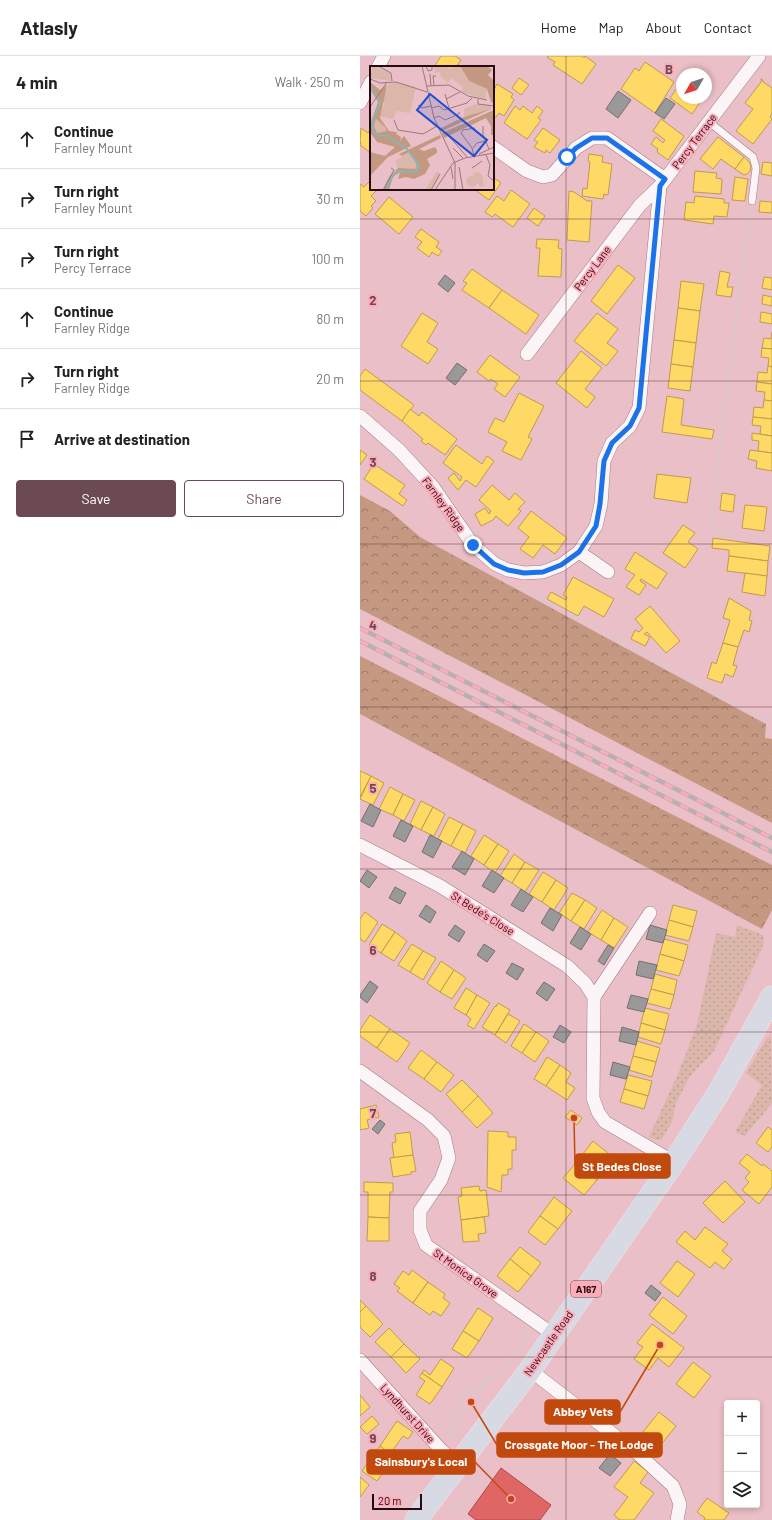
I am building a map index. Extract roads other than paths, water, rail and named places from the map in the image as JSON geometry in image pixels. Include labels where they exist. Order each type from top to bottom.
[{"type":"highway","name":"A167","points":[[674,1162],[766,1022],[772,997]]},
{"type":"highway","name":"Newcastle Road","points":[[418,1519],[530,1370],[546,1329],[674,1162]]},
{"type":"street","points":[[379,66],[384,56]]},
{"type":"street","name":"Percy Terrace","points":[[662,183],[709,122],[755,57]]},
{"type":"street","points":[[360,103],[370,84]]},
{"type":"street","points":[[494,148],[527,171],[543,177],[552,175],[576,148],[592,138],[607,138],[662,183]]},
{"type":"street","name":"Percy Lane","points":[[527,354],[640,205],[662,183]]},
{"type":"street","name":"Farnley Ridge","points":[[360,416],[399,450],[434,487],[473,545],[494,564],[508,570],[524,573],[543,572],[561,565],[579,552],[596,526],[600,504],[604,461],[612,443],[630,426],[639,408],[662,183]]},
{"type":"street","points":[[579,552],[608,572]]},
{"type":"street","name":"St Bede's Close","points":[[360,845],[440,886],[567,966],[585,983],[594,997]]},
{"type":"street","points":[[650,913],[594,997],[593,1098],[598,1112],[605,1122],[674,1162]]},
{"type":"street","name":"St Monica Grove","points":[[360,1071],[428,1120],[444,1136],[449,1158],[441,1180],[420,1211],[420,1230],[426,1245],[546,1329]]},
{"type":"street","name":"Lyndhurst Drive","points":[[360,1360],[459,1463]]},
{"type":"street","points":[[530,1370],[636,1452],[673,1486],[680,1504],[677,1520]]},
{"type":"lane","points":[[709,122],[753,157],[756,168],[752,201]]},
{"type":"railway","points":[[360,628],[772,838]]},
{"type":"railway","points":[[360,641],[772,852]]},
{"type":"place","name":"St Bedes Close","points":[[574,1118]]},
{"type":"place","name":"Abbey Vets","points":[[660,1345]]},
{"type":"place","name":"Crossgate Moor - The Lodge","points":[[471,1402]]},
{"type":"place","name":"Sainsbury's Local","points":[[511,1499]]}]
